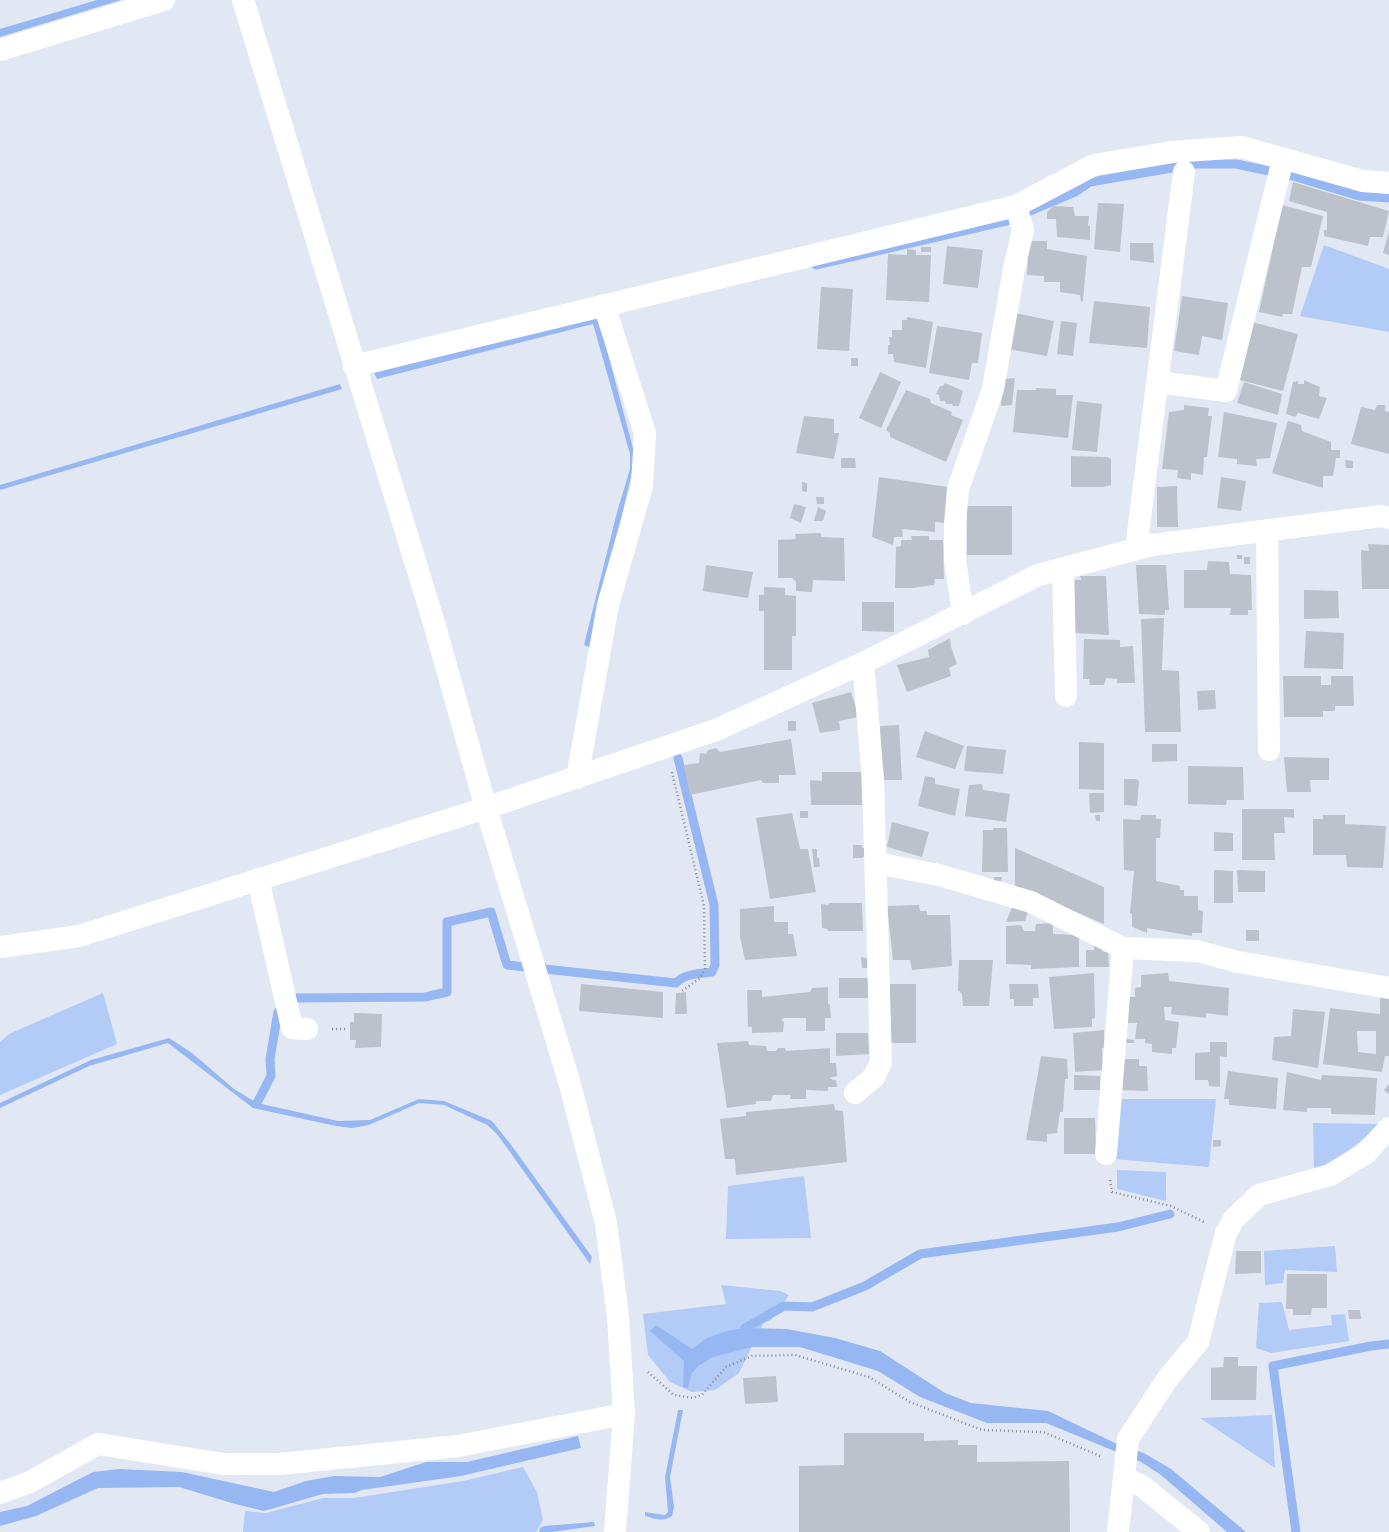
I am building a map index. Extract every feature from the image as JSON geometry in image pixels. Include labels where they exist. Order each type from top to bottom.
[{"type":"street","points":[[0,50],[164,0]]},
{"type":"street","points":[[243,0],[434,623],[486,808],[568,1081],[606,1223],[618,1317],[624,1414],[615,1532]]},
{"type":"street","points":[[354,366],[1016,206],[1094,166],[1148,156],[1172,152],[1242,147],[1363,181],[1389,183]]},
{"type":"street","points":[[1157,382],[1226,391],[1283,159]]},
{"type":"street","points":[[1136,549],[1184,172]]},
{"type":"street","points":[[963,614],[955,560],[955,524],[958,489],[993,389],[1014,269],[1023,230],[1016,206]]},
{"type":"street","points":[[576,778],[608,605],[642,486],[645,433],[604,305]]},
{"type":"street","points":[[0,947],[79,936],[486,808],[716,730],[864,662],[963,614],[1038,574],[1152,545],[1381,516],[1389,518]]},
{"type":"street","points":[[1267,531],[1269,750]]},
{"type":"street","points":[[1063,568],[1066,696]]},
{"type":"street","points":[[855,1093],[874,1077],[881,1062],[874,779],[864,662]]},
{"type":"street","points":[[876,863],[939,875],[1030,902],[1123,948],[1197,951],[1238,962],[1389,988]]},
{"type":"street","points":[[258,879],[292,1028],[307,1029]]},
{"type":"street","points":[[1106,1154],[1123,948]]},
{"type":"street","points":[[1118,1532],[1126,1473],[1128,1439],[1168,1378],[1198,1342],[1226,1233],[1234,1219],[1259,1195],[1330,1175],[1366,1153],[1389,1128]]},
{"type":"street","points":[[0,1493],[30,1482],[98,1444],[224,1464],[280,1464],[458,1446],[624,1414]]},
{"type":"street","points":[[1126,1473],[1199,1532]]},
{"type":"path","points":[[666,747],[704,906],[705,969],[700,978],[682,991]]},
{"type":"path","points":[[1106,1154],[1112,1192],[1171,1206],[1226,1233]]},
{"type":"path","points":[[620,1347],[674,1395],[693,1398],[702,1395],[726,1367],[752,1356],[795,1354],[869,1377],[910,1402],[982,1430],[1043,1432],[1126,1473]]},
{"type":"shaded area","points":[[97,0],[121,0],[0,37],[0,29]]},
{"type":"shaded area","points":[[1324,245],[1389,269],[1389,332],[1300,316]]},
{"type":"shaded area","points":[[598,316],[634,452],[633,468],[591,648],[584,645],[617,512],[630,469],[630,454],[593,324],[377,379],[374,373]]},
{"type":"shaded area","points":[[340,384],[342,389],[0,490],[0,485]]},
{"type":"shaded area","points":[[103,993],[117,1044],[0,1095],[0,1042],[9,1034]]},
{"type":"shaded area","points":[[169,1038],[192,1053],[234,1089],[257,1103],[338,1121],[370,1120],[419,1099],[444,1101],[492,1121],[512,1146],[592,1257],[590,1264],[497,1134],[487,1125],[444,1105],[419,1103],[369,1125],[352,1128],[336,1126],[253,1108],[168,1043],[89,1066],[0,1108],[0,1103],[91,1060]]},
{"type":"shaded area","points":[[1119,1099],[1216,1099],[1209,1167],[1113,1159]]},
{"type":"shaded area","points":[[1313,1123],[1382,1124],[1336,1161],[1314,1171]]},
{"type":"shaded area","points":[[1117,1170],[1166,1172],[1166,1201],[1117,1189]]},
{"type":"shaded area","points":[[804,1176],[811,1238],[726,1239],[728,1186]]},
{"type":"shaded area","points":[[1335,1246],[1337,1272],[1285,1270],[1283,1283],[1265,1285],[1264,1251]]},
{"type":"shaded area","points":[[721,1285],[780,1291],[789,1295],[772,1319],[763,1324],[739,1373],[715,1390],[692,1392],[670,1382],[648,1355],[643,1314],[726,1304]]},
{"type":"shaded area","points":[[1282,1302],[1289,1330],[1332,1325],[1331,1315],[1345,1314],[1349,1341],[1271,1353],[1256,1348],[1259,1303]]},
{"type":"shaded area","points":[[656,1325],[692,1349],[707,1338],[727,1331],[745,1328],[787,1329],[835,1338],[880,1351],[945,1393],[971,1403],[1048,1411],[1115,1443],[1144,1453],[1171,1469],[1246,1532],[1227,1532],[1161,1475],[1141,1462],[1046,1423],[987,1423],[920,1397],[878,1371],[800,1347],[752,1347],[713,1357],[698,1366],[691,1374],[688,1388],[683,1387],[684,1361],[650,1331]]},
{"type":"shaded area","points":[[678,1410],[683,1410],[670,1477],[674,1507],[672,1516],[669,1518],[656,1519],[645,1516],[645,1512],[665,1515],[668,1512],[665,1477]]},
{"type":"shaded area","points":[[1272,1415],[1275,1468],[1200,1418]]},
{"type":"shaded area","points":[[578,1436],[581,1448],[461,1476],[362,1490],[354,1493],[323,1494],[264,1511],[179,1487],[98,1488],[36,1516],[0,1526],[0,1512],[27,1506],[93,1472],[119,1469],[182,1472],[274,1492],[306,1481],[334,1476],[380,1477],[426,1462],[467,1462]]},
{"type":"shaded area","points":[[523,1467],[537,1492],[543,1520],[536,1532],[243,1532],[245,1511],[266,1513],[323,1498],[354,1498],[463,1481]]},
{"type":"shaded area","points":[[594,1522],[595,1526],[552,1532],[539,1532],[540,1528],[544,1526]]},
{"type":"building","points":[[1293,182],[1389,211],[1383,237],[1370,237],[1368,246],[1324,236],[1324,230],[1327,230],[1327,212],[1289,201]]},
{"type":"building","points":[[1098,203],[1124,204],[1120,252],[1094,249]]},
{"type":"building","points":[[1282,205],[1323,216],[1311,267],[1302,267],[1292,314],[1283,314],[1282,317],[1259,312]]},
{"type":"building","points":[[1054,206],[1073,207],[1075,216],[1089,216],[1088,226],[1090,226],[1090,240],[1057,237],[1056,219],[1047,219],[1047,212]]},
{"type":"building","points":[[1389,232],[1389,255],[1383,253]]},
{"type":"building","points":[[1029,241],[1047,241],[1047,249],[1087,256],[1083,301],[1081,302],[1080,295],[1060,292],[1060,282],[1044,282],[1044,276],[1027,275]]},
{"type":"building","points":[[1130,243],[1153,243],[1154,263],[1130,260]]},
{"type":"building","points":[[947,246],[983,250],[978,288],[943,284]]},
{"type":"building","points":[[921,247],[931,247],[931,252],[921,252]]},
{"type":"building","points":[[907,249],[916,250],[916,255],[931,255],[929,302],[886,300],[888,254],[907,255]]},
{"type":"building","points":[[821,287],[853,289],[849,351],[817,349]]},
{"type":"building","points":[[1182,296],[1228,303],[1222,340],[1202,336],[1199,355],[1174,351]]},
{"type":"building","points":[[1094,301],[1150,307],[1147,348],[1089,343]]},
{"type":"building","points":[[1015,313],[1054,321],[1047,356],[1008,349]]},
{"type":"building","points":[[907,317],[933,322],[926,368],[894,362],[893,354],[888,354],[888,345],[890,345],[889,337],[892,337],[892,330],[902,330],[902,320],[907,320]]},
{"type":"building","points":[[1061,321],[1077,323],[1073,356],[1057,354]]},
{"type":"building","points":[[1252,322],[1298,334],[1283,391],[1236,379]]},
{"type":"building","points":[[937,326],[982,333],[978,363],[972,363],[969,380],[929,373]]},
{"type":"building","points":[[851,358],[858,358],[858,366],[851,366]]},
{"type":"building","points":[[880,372],[901,382],[881,428],[859,418]]},
{"type":"building","points":[[1015,378],[1012,405],[1001,406],[1003,379]]},
{"type":"building","points":[[1304,380],[1320,387],[1319,396],[1327,398],[1319,419],[1298,413],[1295,417],[1286,414],[1293,382],[1298,381],[1298,384],[1304,384]]},
{"type":"building","points":[[1244,382],[1282,394],[1278,415],[1237,403]]},
{"type":"building","points":[[945,383],[963,391],[959,406],[953,406],[952,404],[946,404],[945,401],[940,401],[939,395],[936,394],[940,386],[943,386]]},
{"type":"building","points":[[1036,388],[1056,389],[1056,395],[1073,395],[1068,438],[1013,432],[1017,390],[1036,390]]},
{"type":"building","points":[[906,390],[930,399],[931,403],[952,412],[951,415],[963,420],[946,462],[890,437],[890,433],[886,430]]},
{"type":"building","points":[[1077,401],[1102,404],[1097,452],[1072,450]]},
{"type":"building","points":[[1184,405],[1209,408],[1208,416],[1212,416],[1207,457],[1204,457],[1203,475],[1191,473],[1191,480],[1177,478],[1178,470],[1162,469],[1169,412],[1184,410]]},
{"type":"building","points":[[1377,405],[1385,405],[1385,411],[1389,412],[1389,454],[1351,444],[1361,407],[1375,410]]},
{"type":"building","points":[[1224,412],[1277,423],[1270,458],[1256,459],[1257,466],[1237,464],[1237,459],[1218,457]]},
{"type":"building","points":[[804,416],[834,419],[834,433],[839,433],[834,459],[796,453]]},
{"type":"building","points":[[1288,421],[1301,425],[1302,431],[1331,442],[1331,450],[1340,450],[1340,458],[1336,458],[1333,476],[1323,476],[1323,488],[1272,473]]},
{"type":"building","points":[[1071,456],[1107,457],[1111,459],[1111,485],[1104,487],[1071,487]]},
{"type":"building","points":[[841,458],[855,458],[856,468],[841,468]]},
{"type":"building","points":[[1345,460],[1353,461],[1353,468],[1346,468]]},
{"type":"building","points":[[879,477],[948,487],[946,523],[935,522],[935,532],[902,529],[903,537],[894,537],[893,545],[872,537]]},
{"type":"building","points":[[1221,477],[1246,481],[1241,511],[1217,508]]},
{"type":"building","points":[[802,482],[807,483],[807,492],[802,491]]},
{"type":"building","points":[[1177,486],[1178,527],[1157,527],[1157,487]]},
{"type":"building","points":[[816,497],[824,497],[824,504],[817,504]]},
{"type":"building","points":[[794,504],[806,507],[801,523],[790,518]]},
{"type":"building","points":[[967,506],[1012,506],[1012,555],[967,555]]},
{"type":"building","points":[[818,507],[826,511],[823,521],[814,521]]},
{"type":"building","points":[[821,533],[821,537],[844,538],[845,581],[813,580],[812,592],[796,591],[796,582],[792,578],[778,578],[778,540],[796,539],[795,534]]},
{"type":"building","points":[[911,536],[929,536],[929,540],[943,540],[944,579],[935,579],[934,585],[912,588],[895,588],[896,547],[901,546],[901,540],[912,540]]},
{"type":"building","points":[[1368,544],[1389,545],[1389,589],[1362,589],[1361,550],[1369,551]]},
{"type":"building","points":[[1237,555],[1242,555],[1242,559],[1237,559]]},
{"type":"building","points":[[1244,557],[1250,557],[1250,564],[1244,564]]},
{"type":"building","points":[[1208,561],[1229,562],[1230,574],[1251,575],[1252,610],[1248,610],[1248,615],[1230,615],[1231,608],[1184,608],[1184,570],[1207,570]]},
{"type":"building","points":[[706,565],[753,572],[748,598],[703,591]]},
{"type":"building","points":[[1136,565],[1166,565],[1169,610],[1165,610],[1165,615],[1139,614]]},
{"type":"building","points":[[1080,576],[1106,576],[1109,635],[1075,633],[1074,580],[1081,580]]},
{"type":"building","points":[[764,587],[785,588],[785,595],[796,596],[796,636],[792,636],[792,670],[764,670],[764,611],[759,611],[759,595],[764,595]]},
{"type":"building","points":[[1304,590],[1338,591],[1339,618],[1304,619]]},
{"type":"building","points":[[862,602],[894,602],[894,632],[862,631]]},
{"type":"building","points":[[1164,618],[1162,670],[1179,671],[1181,732],[1145,732],[1141,619]]},
{"type":"building","points":[[1306,631],[1344,633],[1343,669],[1304,668]]},
{"type":"building","points":[[950,638],[951,647],[957,664],[949,668],[951,676],[907,692],[897,665],[929,657],[928,650]]},
{"type":"building","points":[[1084,639],[1120,640],[1120,647],[1133,646],[1135,683],[1117,683],[1117,679],[1106,678],[1104,685],[1090,685],[1089,679],[1083,679]]},
{"type":"building","points":[[1283,676],[1321,676],[1321,685],[1331,685],[1331,676],[1353,676],[1354,706],[1335,706],[1335,711],[1323,711],[1323,717],[1284,717]]},
{"type":"building","points":[[1215,690],[1216,709],[1198,710],[1197,691]]},
{"type":"building","points":[[851,692],[859,717],[839,721],[840,730],[820,733],[812,703]]},
{"type":"building","points":[[788,721],[796,721],[796,731],[788,731]]},
{"type":"building","points":[[899,725],[902,780],[882,780],[880,726]]},
{"type":"building","points":[[925,731],[964,746],[955,769],[916,757]]},
{"type":"building","points":[[791,739],[796,775],[779,775],[779,783],[763,783],[761,780],[690,795],[684,765],[699,763],[700,753],[706,754],[708,750],[716,748],[720,752]]},
{"type":"building","points":[[1079,742],[1104,743],[1104,790],[1079,789]]},
{"type":"building","points":[[1152,744],[1177,744],[1177,761],[1152,762]]},
{"type":"building","points":[[967,746],[1006,750],[1003,774],[964,771]]},
{"type":"building","points":[[1284,757],[1329,758],[1329,780],[1310,780],[1311,792],[1287,792]]},
{"type":"building","points":[[1188,766],[1243,767],[1244,800],[1227,800],[1226,805],[1188,804]]},
{"type":"building","points":[[822,772],[861,772],[862,805],[811,805],[810,780],[822,781]]},
{"type":"building","points":[[925,776],[935,778],[935,784],[960,789],[955,816],[918,806]]},
{"type":"building","points":[[1124,779],[1136,779],[1139,781],[1137,806],[1124,805]]},
{"type":"building","points":[[982,784],[983,790],[1010,794],[1006,822],[965,816],[969,785]]},
{"type":"building","points":[[1089,793],[1104,793],[1104,812],[1090,813]]},
{"type":"building","points":[[1242,809],[1294,809],[1294,818],[1284,817],[1285,833],[1274,833],[1275,860],[1242,860]]},
{"type":"building","points":[[800,811],[808,811],[808,818],[800,818]]},
{"type":"building","points":[[792,813],[800,849],[808,849],[816,892],[770,899],[756,818]]},
{"type":"building","points":[[1095,815],[1100,815],[1100,821],[1096,821]]},
{"type":"building","points":[[1141,815],[1156,815],[1156,819],[1161,819],[1160,838],[1156,838],[1156,881],[1180,886],[1180,890],[1184,890],[1184,896],[1198,896],[1198,910],[1203,911],[1202,933],[1192,933],[1192,936],[1147,928],[1147,933],[1132,927],[1132,914],[1130,913],[1134,871],[1124,870],[1123,819],[1140,820]]},
{"type":"building","points":[[1323,815],[1345,815],[1345,824],[1386,826],[1383,868],[1347,867],[1346,855],[1313,855],[1313,819],[1323,819]]},
{"type":"building","points":[[892,822],[929,832],[922,857],[887,847]]},
{"type":"building","points":[[993,828],[1007,828],[1008,872],[982,872],[983,830],[993,830]]},
{"type":"building","points":[[1214,832],[1233,833],[1233,851],[1214,851]]},
{"type":"building","points":[[853,845],[862,845],[862,848],[865,848],[865,856],[862,858],[853,858]]},
{"type":"building","points":[[1015,848],[1104,887],[1104,924],[1015,886]]},
{"type":"building","points":[[812,849],[817,849],[817,858],[819,858],[820,867],[814,867]]},
{"type":"building","points":[[1214,870],[1233,871],[1233,903],[1214,903]]},
{"type":"building","points":[[1237,870],[1265,871],[1265,892],[1238,892]]},
{"type":"building","points":[[994,877],[1002,877],[1001,881],[994,881]]},
{"type":"building","points":[[829,903],[862,903],[863,931],[828,931],[828,929],[822,928],[821,904],[828,905]]},
{"type":"building","points":[[919,905],[920,911],[927,911],[927,915],[950,915],[952,966],[912,970],[910,960],[893,960],[887,906]]},
{"type":"building","points":[[1013,905],[1028,911],[1025,921],[1006,922]]},
{"type":"building","points":[[774,906],[774,922],[788,922],[788,934],[793,934],[797,956],[745,960],[740,936],[740,909]]},
{"type":"building","points":[[1053,923],[1053,934],[1079,935],[1079,967],[1031,969],[1031,965],[1006,964],[1006,926],[1021,925],[1024,931],[1035,931],[1036,924]]},
{"type":"building","points":[[1246,930],[1259,930],[1259,941],[1246,941]]},
{"type":"building","points":[[1094,945],[1101,947],[1102,951],[1108,953],[1109,967],[1086,967],[1086,950],[1094,950]]},
{"type":"building","points":[[861,957],[872,959],[872,968],[862,968]]},
{"type":"building","points":[[959,960],[993,960],[989,1006],[963,1006],[962,994],[958,990]]},
{"type":"building","points":[[1094,973],[1095,1018],[1092,1019],[1092,1027],[1054,1029],[1049,977]]},
{"type":"building","points":[[1168,973],[1169,981],[1229,988],[1228,1016],[1206,1013],[1206,1018],[1171,1014],[1172,1007],[1164,1007],[1165,1020],[1179,1022],[1176,1048],[1172,1048],[1172,1054],[1152,1052],[1152,1044],[1145,1043],[1145,1039],[1135,1039],[1137,1023],[1126,1023],[1125,997],[1135,997],[1135,988],[1141,987],[1141,975]]},
{"type":"building","points":[[839,978],[870,978],[871,998],[839,998]]},
{"type":"building","points":[[581,984],[663,992],[663,1018],[579,1011]]},
{"type":"building","points":[[890,984],[916,984],[916,1043],[890,1043]]},
{"type":"building","points":[[1009,984],[1038,984],[1039,998],[1033,998],[1033,1006],[1014,1006],[1014,999],[1010,999]]},
{"type":"building","points":[[828,987],[828,1003],[830,1005],[831,1018],[825,1018],[825,1031],[806,1031],[806,1018],[784,1018],[781,1020],[784,1022],[783,1032],[752,1033],[752,1027],[748,1027],[747,990],[762,990],[762,997],[810,992],[812,988]]},
{"type":"building","points":[[686,992],[687,1014],[675,1014],[676,993]]},
{"type":"building","points":[[1380,995],[1389,997],[1389,1056],[1385,1056],[1382,1072],[1323,1064],[1330,1008],[1380,1014]],"holes":[[[1357,1031],[1376,1031],[1376,1054],[1358,1052]]]},
{"type":"building","points":[[1293,1009],[1325,1012],[1318,1068],[1272,1060],[1274,1037],[1291,1036]]},
{"type":"building","points":[[354,1013],[382,1014],[381,1047],[355,1048],[356,1040],[350,1040],[350,1022],[354,1022]]},
{"type":"building","points":[[1104,1030],[1105,1048],[1102,1048],[1103,1070],[1075,1072],[1073,1033]]},
{"type":"building","points":[[836,1033],[868,1033],[869,1054],[836,1056]]},
{"type":"building","points":[[1126,1039],[1134,1040],[1134,1043],[1126,1043]]},
{"type":"building","points":[[748,1041],[749,1045],[766,1046],[767,1051],[776,1051],[778,1048],[785,1048],[786,1051],[830,1048],[830,1063],[836,1063],[837,1076],[830,1078],[836,1080],[837,1087],[828,1087],[828,1091],[806,1090],[806,1099],[790,1099],[791,1095],[773,1095],[771,1101],[756,1101],[756,1104],[727,1108],[717,1043]]},
{"type":"building","points":[[1210,1042],[1227,1042],[1227,1057],[1220,1056],[1220,1087],[1209,1086],[1208,1080],[1195,1080],[1195,1053],[1210,1052]]},
{"type":"building","points":[[1041,1056],[1067,1059],[1068,1079],[1065,1079],[1063,1112],[1060,1112],[1057,1133],[1047,1134],[1047,1142],[1026,1140]]},
{"type":"building","points":[[1120,1059],[1139,1059],[1139,1066],[1147,1066],[1148,1091],[1119,1090]]},
{"type":"building","points":[[1228,1071],[1278,1078],[1276,1109],[1229,1105],[1229,1099],[1224,1099]]},
{"type":"building","points":[[1287,1072],[1321,1080],[1322,1075],[1377,1078],[1375,1115],[1331,1114],[1331,1108],[1307,1108],[1307,1112],[1283,1110]]},
{"type":"building","points":[[1074,1075],[1100,1076],[1100,1090],[1074,1090]]},
{"type":"building","points":[[1389,1084],[1389,1094],[1384,1090]]},
{"type":"building","points":[[834,1104],[835,1110],[843,1111],[847,1162],[736,1175],[735,1159],[725,1159],[720,1119],[746,1116],[746,1112]]},
{"type":"building","points":[[1064,1118],[1095,1118],[1096,1154],[1064,1154]]},
{"type":"building","points":[[1213,1140],[1221,1140],[1221,1146],[1213,1147]]},
{"type":"building","points":[[1236,1251],[1261,1251],[1261,1273],[1235,1274]]},
{"type":"building","points":[[1287,1274],[1327,1274],[1327,1308],[1312,1308],[1311,1315],[1293,1315],[1293,1309],[1286,1309]]},
{"type":"building","points":[[1348,1310],[1360,1310],[1361,1319],[1349,1319]]},
{"type":"building","points":[[1224,1357],[1238,1357],[1238,1366],[1257,1366],[1256,1400],[1211,1400],[1211,1368],[1223,1367]]},
{"type":"building","points":[[776,1376],[778,1402],[745,1404],[743,1378]]},
{"type":"building","points":[[844,1433],[924,1433],[924,1441],[958,1440],[958,1445],[977,1445],[977,1462],[1069,1461],[1070,1532],[799,1532],[799,1466],[844,1465]]},
{"type":"waterway","points":[[816,265],[1006,221],[1075,192],[1090,182],[1195,164],[1236,164],[1293,176],[1359,196],[1389,198]]},
{"type":"waterway","points":[[257,1103],[271,1076],[270,1059],[278,1012],[296,998],[425,997],[447,992],[447,922],[491,912],[507,965],[676,983],[684,977],[712,972],[715,965],[714,905],[678,758]]},
{"type":"waterway","points":[[745,1328],[784,1306],[812,1307],[865,1286],[920,1254],[1118,1227],[1170,1214]]},
{"type":"waterway","points":[[1296,1532],[1273,1366],[1371,1346],[1389,1344]]}]
